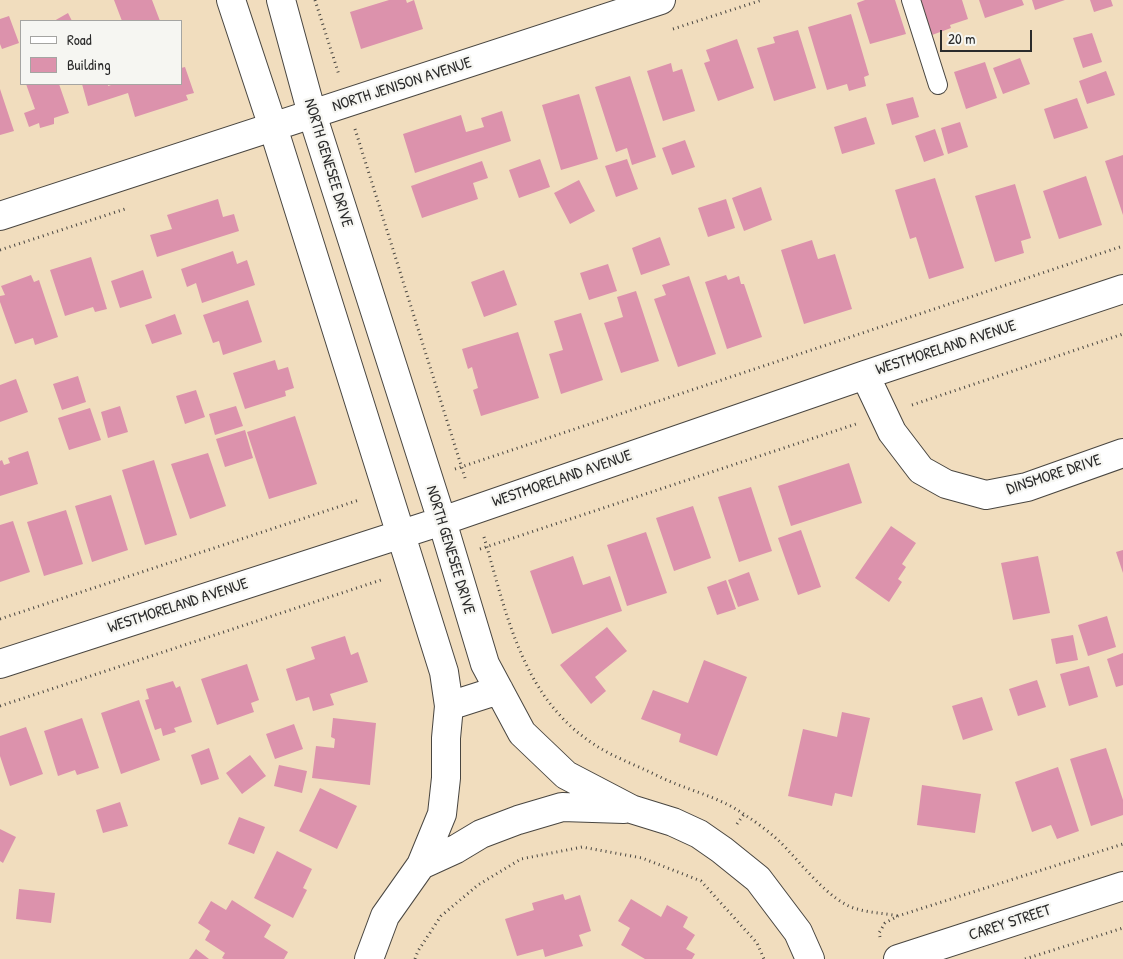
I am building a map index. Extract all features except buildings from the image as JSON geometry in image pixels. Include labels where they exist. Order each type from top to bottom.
[{"type":"street","points":[[231,0],[273,126],[444,672],[449,706],[446,738],[446,778],[442,814],[420,865],[385,916],[368,959]]},
{"type":"street","name":"NORTH GENESEE DRIVE","points":[[281,0],[312,114],[442,521],[485,664],[522,733],[566,775],[631,809],[673,822],[699,834],[722,850],[758,879],[798,932],[810,959]]},
{"type":"street","name":"NORTH JENISON AVENUE","points":[[0,216],[661,0]]},
{"type":"street","name":"WESTMORELAND AVENUE","points":[[0,664],[442,521],[865,375],[1123,289]]},
{"type":"street","name":"DINSMORE DRIVE","points":[[865,375],[892,432],[921,470],[946,484],[986,495],[1027,487],[1123,452]]},
{"type":"street","points":[[449,706],[499,690]]},
{"type":"street","points":[[420,865],[456,849],[481,834],[518,820],[562,807],[631,809]]},
{"type":"street","name":"CAREY STREET","points":[[889,950],[1123,886]]},
{"type":"lane","points":[[911,0],[938,86]]},
{"type":"path","points":[[428,478],[1123,246]]},
{"type":"path","points":[[452,557],[1123,334]]},
{"type":"path","points":[[0,619],[360,499],[374,543]]},
{"type":"path","points":[[0,706],[386,578],[389,587]]},
{"type":"path","points":[[889,950],[879,933],[885,922],[898,916],[1123,844]]},
{"type":"path","points":[[415,959],[418,951],[441,916],[478,885],[521,859],[582,847],[642,858],[701,881],[757,943],[764,959]]},
{"type":"path","points":[[1025,959],[1123,928]]}]
